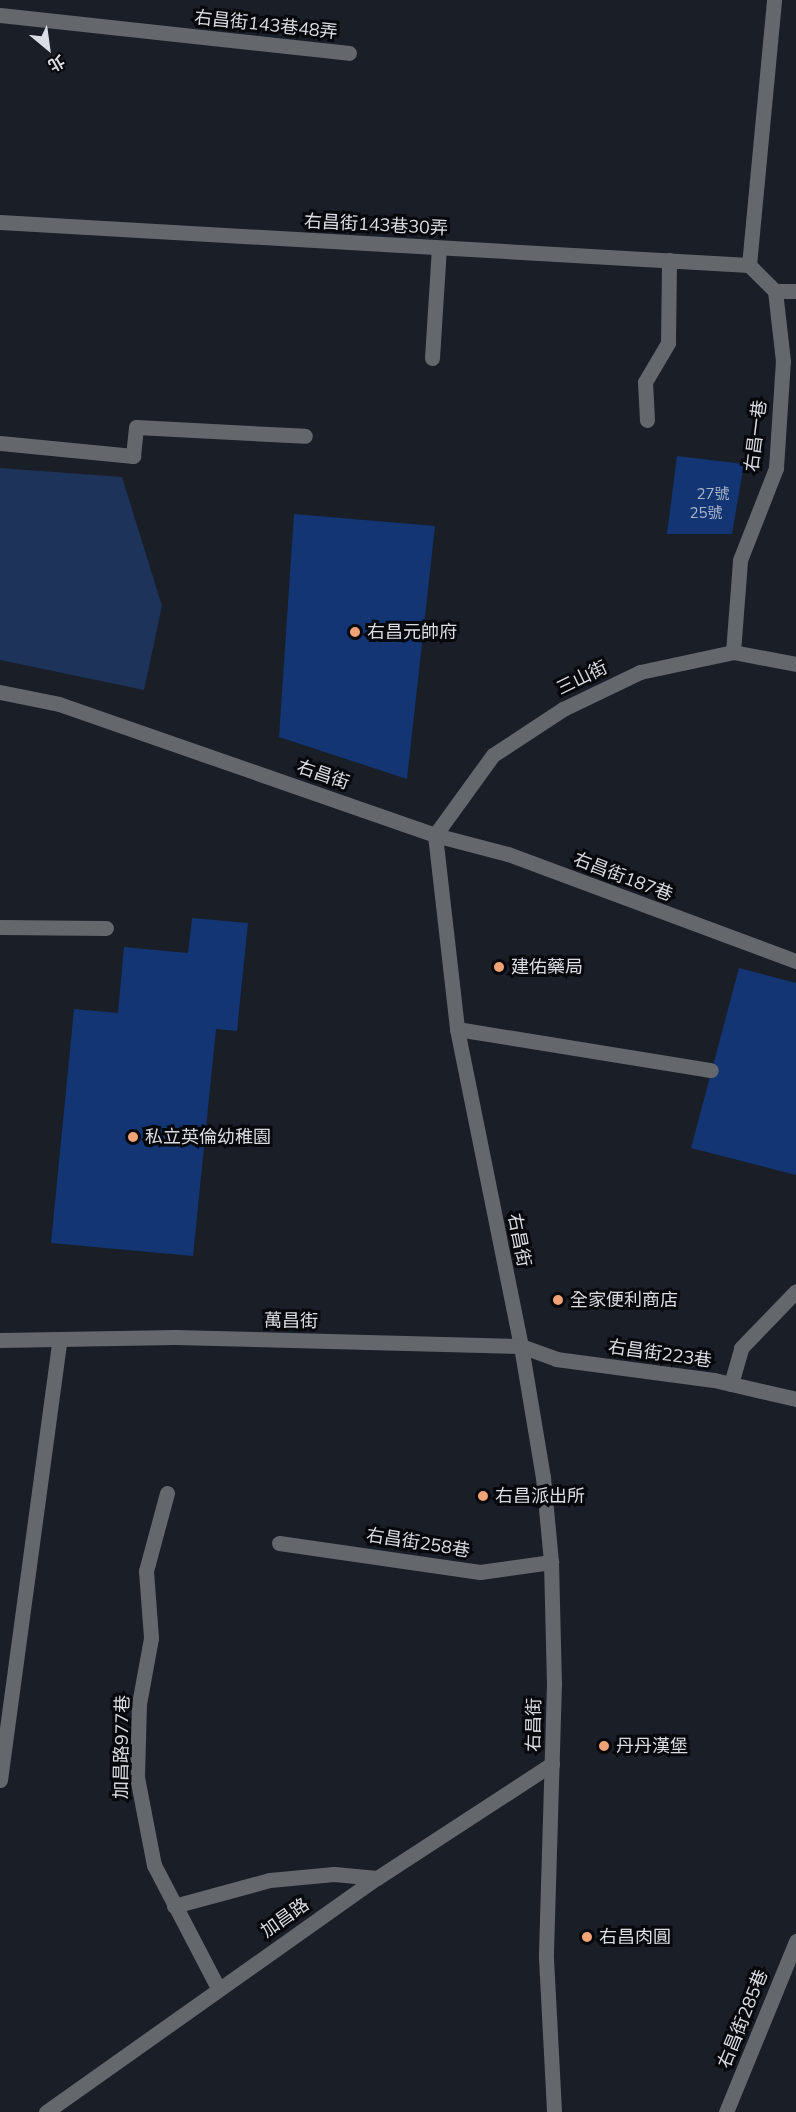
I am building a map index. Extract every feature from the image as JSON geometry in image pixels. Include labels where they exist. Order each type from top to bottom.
[{"type":"street","points":[[774,0],[749,265],[775,291],[796,291]]},
{"type":"street","name":"右昌街143巷48弄","points":[[0,15],[349,53]]},
{"type":"street","name":"右昌街143巷30弄","points":[[0,222],[749,265]]},
{"type":"street","points":[[432,358],[439,248]]},
{"type":"street","points":[[647,420],[645,382],[668,343],[669,260]]},
{"type":"street","name":"右昌一巷","points":[[733,652],[740,560],[776,468],[783,361],[775,291]]},
{"type":"street","points":[[0,443],[133,456],[136,427],[305,436]]},
{"type":"street","name":"三山街","points":[[435,835],[493,755],[563,709],[640,672],[733,652],[796,664]]},
{"type":"street","name":"右昌街","points":[[0,692],[59,704],[435,835],[457,1029],[521,1346],[543,1477],[551,1562],[552,1764],[546,1958],[554,2112]]},
{"type":"street","name":"右昌街187巷","points":[[435,835],[508,854],[796,961]]},
{"type":"street","points":[[0,927],[106,928]]},
{"type":"street","points":[[457,1029],[711,1070]]},
{"type":"street","points":[[731,1384],[741,1348],[796,1291]]},
{"type":"street","name":"萬昌街","points":[[0,1340],[175,1337],[521,1346]]},
{"type":"street","points":[[0,1780],[60,1339]]},
{"type":"street","name":"右昌街223巷","points":[[521,1346],[556,1359],[731,1384],[796,1399]]},
{"type":"street","name":"加昌路977巷","points":[[167,1493],[146,1571],[152,1629],[139,1704],[137,1777],[148,1845],[174,1906],[218,1988]]},
{"type":"street","name":"右昌街258巷","points":[[279,1543],[480,1572],[551,1562]]},
{"type":"street","name":"加昌路","points":[[46,2112],[218,1988],[377,1878],[552,1764]]},
{"type":"street","points":[[174,1906],[270,1880],[334,1874],[377,1878]]},
{"type":"street","name":"右昌街285巷","points":[[726,2112],[796,1941]]},
{"type":"shaded area","points":[[0,468],[122,477],[162,606],[144,690],[0,660]]},
{"type":"building","points":[[677,456],[744,464],[732,534],[667,534]]},
{"type":"building","name":"右昌元帥府","points":[[294,514],[435,526],[407,779],[279,737]]},
{"type":"building","name":"私立英倫幼稚園","points":[[192,918],[248,923],[237,1031],[216,1029],[193,1256],[51,1243],[74,1009],[118,1013],[124,947],[188,953]]},
{"type":"building","points":[[739,968],[796,983],[796,1175],[691,1148]]},
{"type":"place","name":"右昌元帥府","points":[[355,632]]},
{"type":"place","name":"建佑藥局","points":[[499,967]]},
{"type":"place","name":"私立英倫幼稚園","points":[[133,1137]]},
{"type":"place","name":"全家便利商店","points":[[558,1300]]},
{"type":"place","name":"右昌派出所","points":[[483,1496]]},
{"type":"place","name":"丹丹漢堡","points":[[604,1746]]},
{"type":"place","name":"右昌肉圓","points":[[587,1937]]}]
